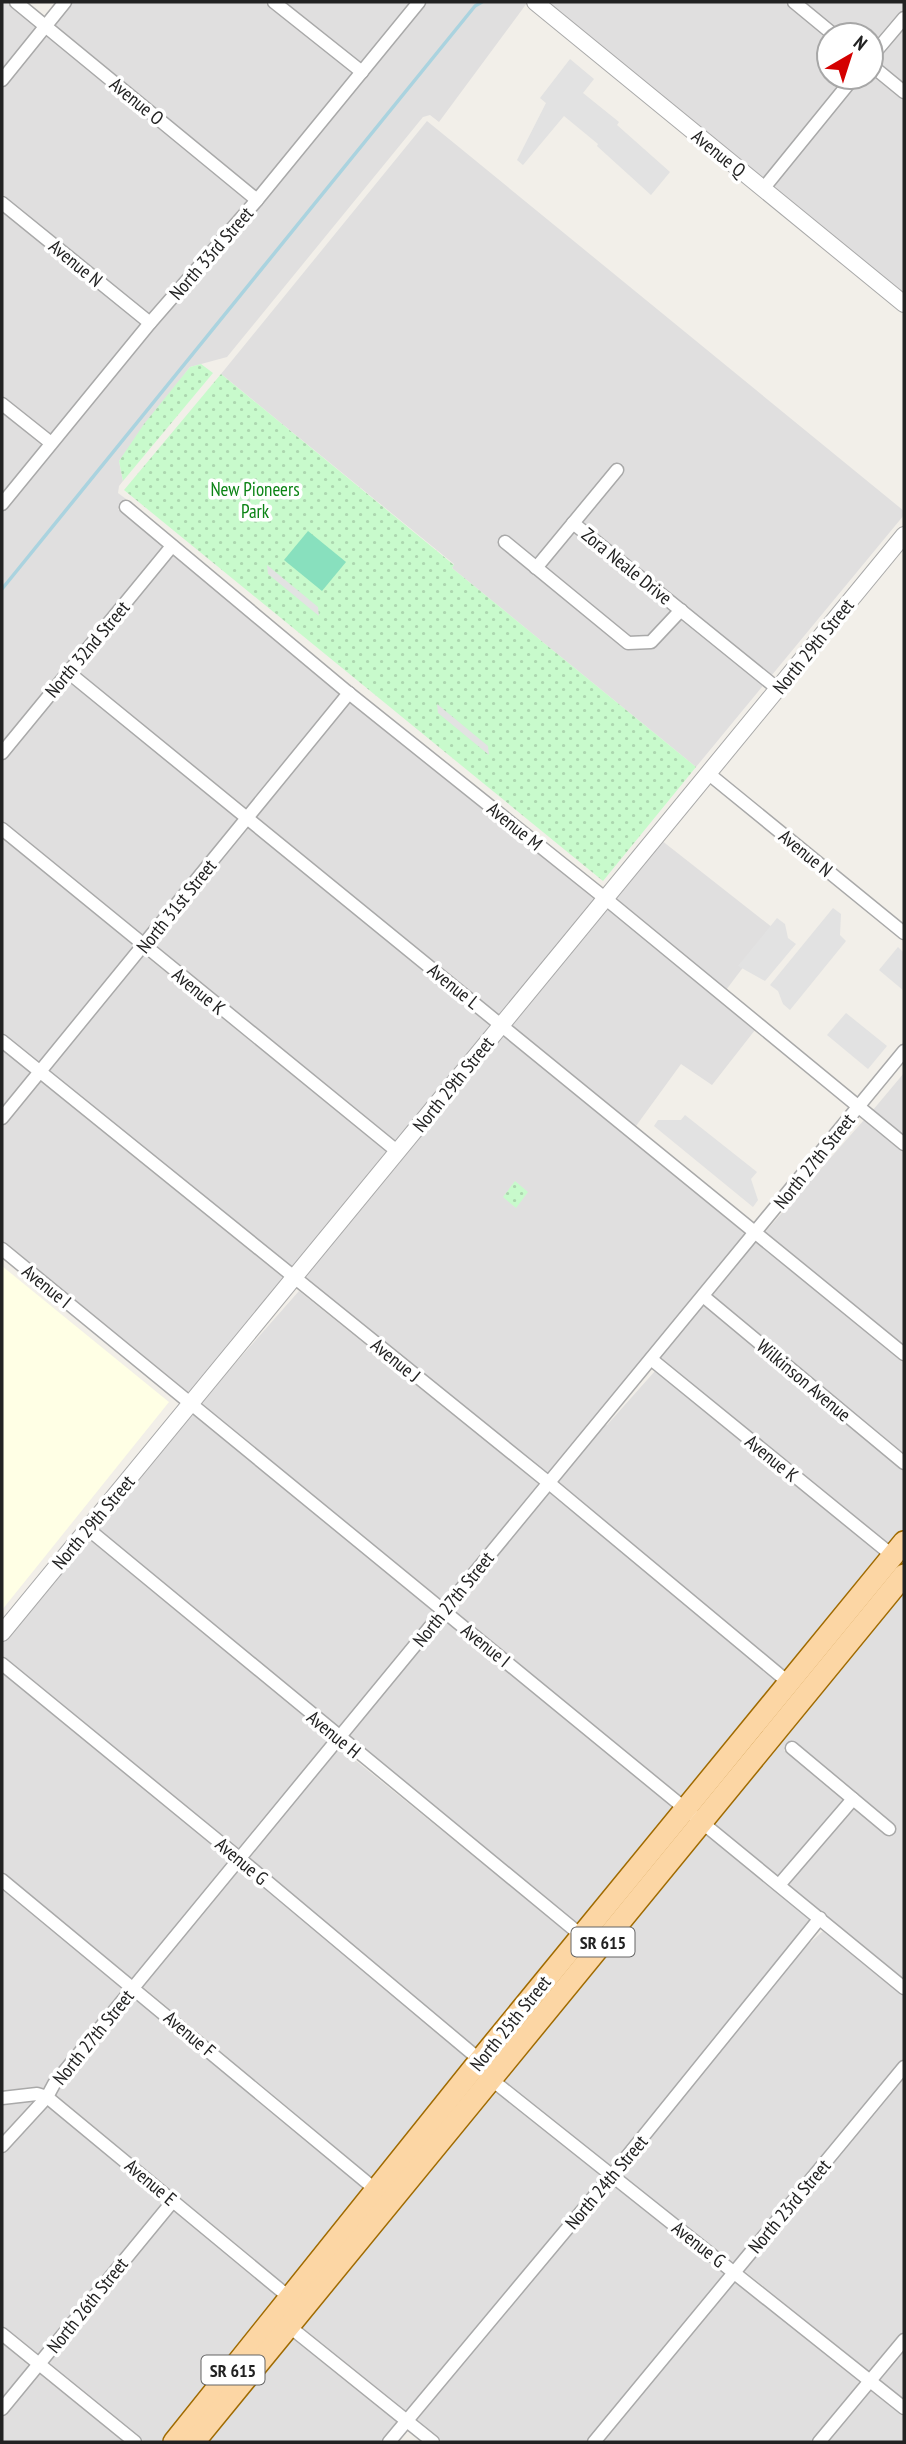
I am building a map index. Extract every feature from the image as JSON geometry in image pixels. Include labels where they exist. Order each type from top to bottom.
[{"type":"main road","name":"North 25th Street","points":[[194,2442],[290,2327],[297,2304],[371,2206],[376,2198],[376,2190],[898,1549]]},
{"type":"main road","name":"North 25th Street","points":[[174,2442],[492,2080],[904,1575]]},
{"type":"main road","points":[[492,2080],[488,2067],[493,2056],[556,1976],[561,1962]]},
{"type":"street","name":"Avenue O","points":[[16,2],[257,200]]},
{"type":"street","points":[[2,80],[65,2]]},
{"type":"street","points":[[274,2],[362,72]]},
{"type":"street","name":"North 33rd Street","points":[[2,505],[150,323],[257,200],[419,2]]},
{"type":"street","name":"Avenue Q","points":[[537,2],[904,304]]},
{"type":"street","points":[[794,2],[817,21]]},
{"type":"street","points":[[885,40],[904,18]]},
{"type":"street","points":[[885,76],[904,92]]},
{"type":"street","points":[[763,189],[843,91]]},
{"type":"street","name":"Avenue N","points":[[2,202],[150,323]]},
{"type":"street","points":[[2,404],[51,443]]},
{"type":"street","name":"Zora Neale Drive","points":[[536,568],[617,470]]},
{"type":"street","name":"Avenue M","points":[[126,508],[904,1144]]},
{"type":"street","name":"Zora Neale Drive","points":[[573,523],[778,689]]},
{"type":"street","name":"North 29th Street","points":[[2,1633],[904,535]]},
{"type":"street","name":"Zora Neale Drive","points":[[505,542],[628,643],[651,642],[681,610]]},
{"type":"street","name":"North 32nd Street","points":[[2,753],[172,546]]},
{"type":"street","name":"Avenue L","points":[[68,672],[904,1354]]},
{"type":"street","name":"North 31st Street","points":[[2,1118],[349,693]]},
{"type":"street","name":"Avenue N","points":[[709,774],[904,933]]},
{"type":"street","name":"Avenue K","points":[[2,829],[398,1152]]},
{"type":"street","name":"Avenue J","points":[[2,1041],[549,1483],[788,1682]]},
{"type":"street","name":"North 27th Street","points":[[2,2146],[47,2096],[239,1858],[904,1051]]},
{"type":"street","name":"Avenue I","points":[[2,1249],[904,1988]]},
{"type":"street","name":"Wilkinson Avenue","points":[[703,1296],[904,1463]]},
{"type":"street","name":"Avenue K","points":[[651,1359],[898,1549]]},
{"type":"street","name":"Avenue H","points":[[88,1529],[582,1936]]},
{"type":"street","name":"Avenue G","points":[[2,1664],[480,2060]]},
{"type":"street","points":[[792,1748],[889,1829]]},
{"type":"street","points":[[779,1885],[853,1799]]},
{"type":"street","name":"Avenue F","points":[[2,1880],[376,2190]]},
{"type":"street","name":"North 24th Street","points":[[389,2442],[612,2175],[820,1919]]},
{"type":"street","name":"North 23rd Street","points":[[593,2442],[904,2067]]},
{"type":"street","name":"Avenue G","points":[[492,2080],[904,2409]]},
{"type":"street","points":[[2,2098],[37,2094],[47,2096]]},
{"type":"street","name":"Avenue E","points":[[47,2096],[297,2304]]},
{"type":"street","name":"North 26th Street","points":[[2,2409],[173,2200]]},
{"type":"street","points":[[290,2327],[433,2442]]},
{"type":"street","points":[[2,2334],[135,2442]]},
{"type":"street","points":[[819,2442],[904,2340]]},
{"type":"shaded area","points":[[2,2],[6,2],[37,27],[2,71]]},
{"type":"shaded area","points":[[72,2],[264,2],[353,73],[257,191],[54,24]]},
{"type":"shaded area","points":[[284,2],[412,2],[361,63]]},
{"type":"shaded area","points":[[426,2],[527,3],[439,122],[430,115],[423,117],[227,357],[190,367],[119,461],[123,481],[118,493],[126,499],[118,509],[164,547],[2,744],[2,513],[154,326],[258,208]]},
{"type":"shaded area","points":[[545,2],[784,2],[815,27],[815,91],[836,91],[763,181]]},
{"type":"shaded area","points":[[804,2],[904,2],[904,9],[885,31],[885,21],[827,21]]},
{"type":"shaded area","points":[[904,26],[904,84],[885,68],[885,48]]},
{"type":"shaded area","points":[[46,34],[249,201],[150,314],[2,194],[2,89]]},
{"type":"shaded area","points":[[570,59],[594,79],[583,93],[619,122],[617,125],[670,172],[651,195],[597,146],[598,144],[564,116],[523,165],[517,160],[546,103],[540,98]]},
{"type":"shaded area","points":[[885,84],[904,100],[904,296],[772,188],[850,91],[885,91]]},
{"type":"shaded area","points":[[427,121],[904,511],[904,515],[696,767],[452,568],[454,564],[221,374]]},
{"type":"shaded area","points":[[2,211],[141,324],[51,435],[2,396]]},
{"type":"shaded area","points":[[2,412],[43,445],[2,495]]},
{"type":"shaded area","points":[[172,554],[341,694],[248,809],[76,671]]},
{"type":"shaded area","points":[[267,565],[318,607],[319,616],[268,574]]},
{"type":"shaded area","points":[[68,681],[240,819],[143,937],[2,821],[2,762]]},
{"type":"shaded area","points":[[349,701],[597,900],[501,1017],[256,816]]},
{"type":"shaded area","points":[[437,704],[488,746],[489,755],[438,713]]},
{"type":"shaded area","points":[[248,826],[493,1027],[398,1144],[151,945]]},
{"type":"shaded area","points":[[2,837],[135,947],[39,1064],[2,1033]]},
{"type":"shaded area","points":[[661,840],[773,928],[726,990],[614,898]]},
{"type":"shaded area","points":[[606,907],[755,1030],[712,1085],[681,1064],[636,1126],[510,1024]]},
{"type":"shaded area","points":[[833,908],[841,914],[840,935],[846,941],[790,1010],[783,1004],[778,991],[770,985]]},
{"type":"shaded area","points":[[777,918],[785,924],[788,938],[796,944],[765,981],[738,966]]},
{"type":"shaded area","points":[[898,947],[904,953],[904,991],[879,970]]},
{"type":"shaded area","points":[[143,954],[390,1154],[295,1269],[48,1071]]},
{"type":"shaded area","points":[[846,1013],[887,1046],[868,1069],[827,1035]]},
{"type":"shaded area","points":[[502,1034],[748,1233],[548,1475],[303,1276]]},
{"type":"shaded area","points":[[2,1049],[31,1073],[2,1109]]},
{"type":"shaded area","points":[[904,1073],[904,1136],[873,1110]]},
{"type":"shaded area","points":[[40,1081],[286,1280],[191,1396],[2,1241],[2,1126]]},
{"type":"shaded area","points":[[685,1115],[757,1172],[751,1179],[758,1200],[753,1207],[654,1126],[658,1120],[681,1120]]},
{"type":"shaded area","points":[[864,1120],[904,1152],[904,1346],[765,1232]]},
{"type":"shaded area","points":[[756,1240],[904,1362],[904,1455],[711,1295]]},
{"type":"shaded area","points":[[2,1266],[169,1402],[2,1610]]},
{"type":"shaded area","points":[[299,1291],[540,1485],[444,1602],[200,1403]]},
{"type":"shaded area","points":[[703,1305],[904,1471],[904,1533],[892,1548],[659,1358]]},
{"type":"shaded area","points":[[655,1371],[884,1557],[787,1674],[557,1482],[605,1424],[607,1425]]},
{"type":"shaded area","points":[[192,1413],[435,1612],[339,1730],[96,1528]]},
{"type":"shaded area","points":[[549,1492],[779,1683],[685,1800],[452,1609]]},
{"type":"shaded area","points":[[88,1538],[331,1739],[239,1850],[2,1656],[2,1641]]},
{"type":"shaded area","points":[[904,1584],[904,1980],[787,1884],[853,1807],[889,1837],[897,1827],[792,1740],[784,1750],[844,1800],[779,1877],[711,1821]]},
{"type":"shaded area","points":[[444,1619],[677,1810],[582,1928],[347,1737]]},
{"type":"shaded area","points":[[2,1672],[231,1859],[133,1979],[2,1872]]},
{"type":"shaded area","points":[[339,1747],[573,1937],[479,2052],[248,1857]]},
{"type":"shaded area","points":[[703,1830],[812,1920],[612,2167],[500,2079]]},
{"type":"shaded area","points":[[240,1867],[471,2061],[376,2181],[142,1986]]},
{"type":"shaded area","points":[[2,1888],[125,1989],[44,2089],[2,2092]]},
{"type":"shaded area","points":[[824,1930],[904,1996],[904,2058],[734,2263],[620,2174],[802,1950]]},
{"type":"shaded area","points":[[134,1996],[368,2191],[290,2289],[55,2094]]},
{"type":"shaded area","points":[[904,2076],[904,2331],[870,2372],[743,2270]]},
{"type":"shaded area","points":[[492,2089],[604,2177],[406,2413],[298,2326]]},
{"type":"shaded area","points":[[36,2100],[12,2125],[2,2137],[2,2104]]},
{"type":"shaded area","points":[[47,2105],[165,2202],[37,2356],[2,2326],[2,2154]]},
{"type":"shaded area","points":[[612,2184],[726,2273],[586,2442],[443,2442],[414,2420]]},
{"type":"shaded area","points":[[173,2209],[282,2299],[167,2442],[145,2442],[46,2363]]},
{"type":"shaded area","points":[[735,2280],[862,2382],[811,2442],[601,2442]]},
{"type":"shaded area","points":[[290,2336],[398,2422],[382,2442],[202,2442]]},
{"type":"shaded area","points":[[2,2343],[29,2366],[2,2400]]},
{"type":"shaded area","points":[[904,2349],[904,2400],[879,2379]]},
{"type":"shaded area","points":[[38,2373],[125,2442],[2,2442],[2,2418]]},
{"type":"shaded area","points":[[871,2389],[904,2417],[904,2442],[826,2442]]},
{"type":"green space","points":[[201,364],[213,373],[123,481],[119,461],[144,424],[190,367]]},
{"type":"green space","name":"New Pioneers Park","points":[[221,374],[454,565],[452,568],[696,767],[603,881],[124,490]]},
{"type":"green space","points":[[308,531],[346,562],[322,591],[284,560]]},
{"type":"green space","points":[[515,1181],[528,1192],[516,1208],[503,1197]]},
{"type":"waterway","points":[[2,589],[475,6],[482,2]]}]
